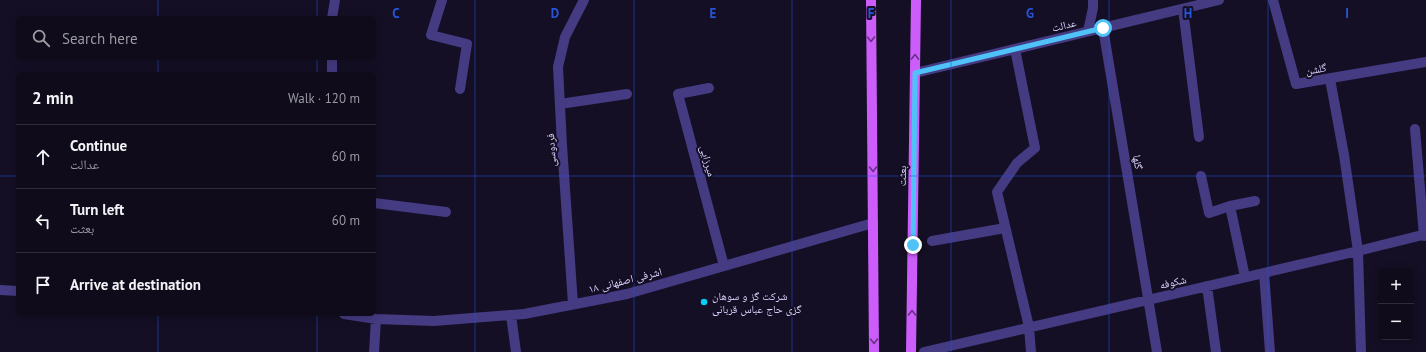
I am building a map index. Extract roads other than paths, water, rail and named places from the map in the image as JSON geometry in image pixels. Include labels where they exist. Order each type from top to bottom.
[{"type":"main road","points":[[871,0],[874,352]]},
{"type":"main road","name":"بعثت","points":[[912,352],[916,0]]},
{"type":"street","points":[[332,16],[335,0]]},
{"type":"street","points":[[442,0],[431,35],[467,44],[460,89]]},
{"type":"street","name":"فردوسی","points":[[573,304],[558,67],[565,37],[583,0]]},
{"type":"street","points":[[1088,31],[1093,8],[1093,0]]},
{"type":"street","name":"عدالت","points":[[915,73],[1219,0]]},
{"type":"street","name":"گلشن","points":[[1273,0],[1296,84],[1426,62]]},
{"type":"street","points":[[1183,9],[1199,137]]},
{"type":"street","name":"گلها","points":[[1103,28],[1157,352]]},
{"type":"street","points":[[1014,49],[1034,148],[1017,163],[997,192],[1030,328],[1031,352]]},
{"type":"street","points":[[332,60],[332,72]]},
{"type":"street","points":[[1330,79],[1344,155],[1358,251],[1361,352]]},
{"type":"street","name":"میرزایی","points":[[709,88],[678,94],[724,266]]},
{"type":"street","points":[[560,104],[627,94]]},
{"type":"street","points":[[1415,130],[1425,235]]},
{"type":"street","points":[[1200,176],[1209,213],[1255,200]]},
{"type":"street","points":[[376,203],[446,212]]},
{"type":"street","points":[[1230,206],[1244,277]]},
{"type":"street","name":"اشرفی اصفهانی ۱۸","points":[[373,316],[434,321],[524,314],[626,294],[873,224]]},
{"type":"street","points":[[932,241],[1005,228]]},
{"type":"street","name":"شکوفه","points":[[924,352],[1425,235]]},
{"type":"street","points":[[1264,273],[1270,352]]},
{"type":"street","points":[[1207,286],[1216,352]]},
{"type":"street","points":[[0,290],[16,291]]},
{"type":"street","points":[[511,315],[516,352]]},
{"type":"street","points":[[373,316],[374,352]]},
{"type":"place","name":"شرکت گز و سوهان گزی حاج عباس قربانی","points":[[704,302]]}]
